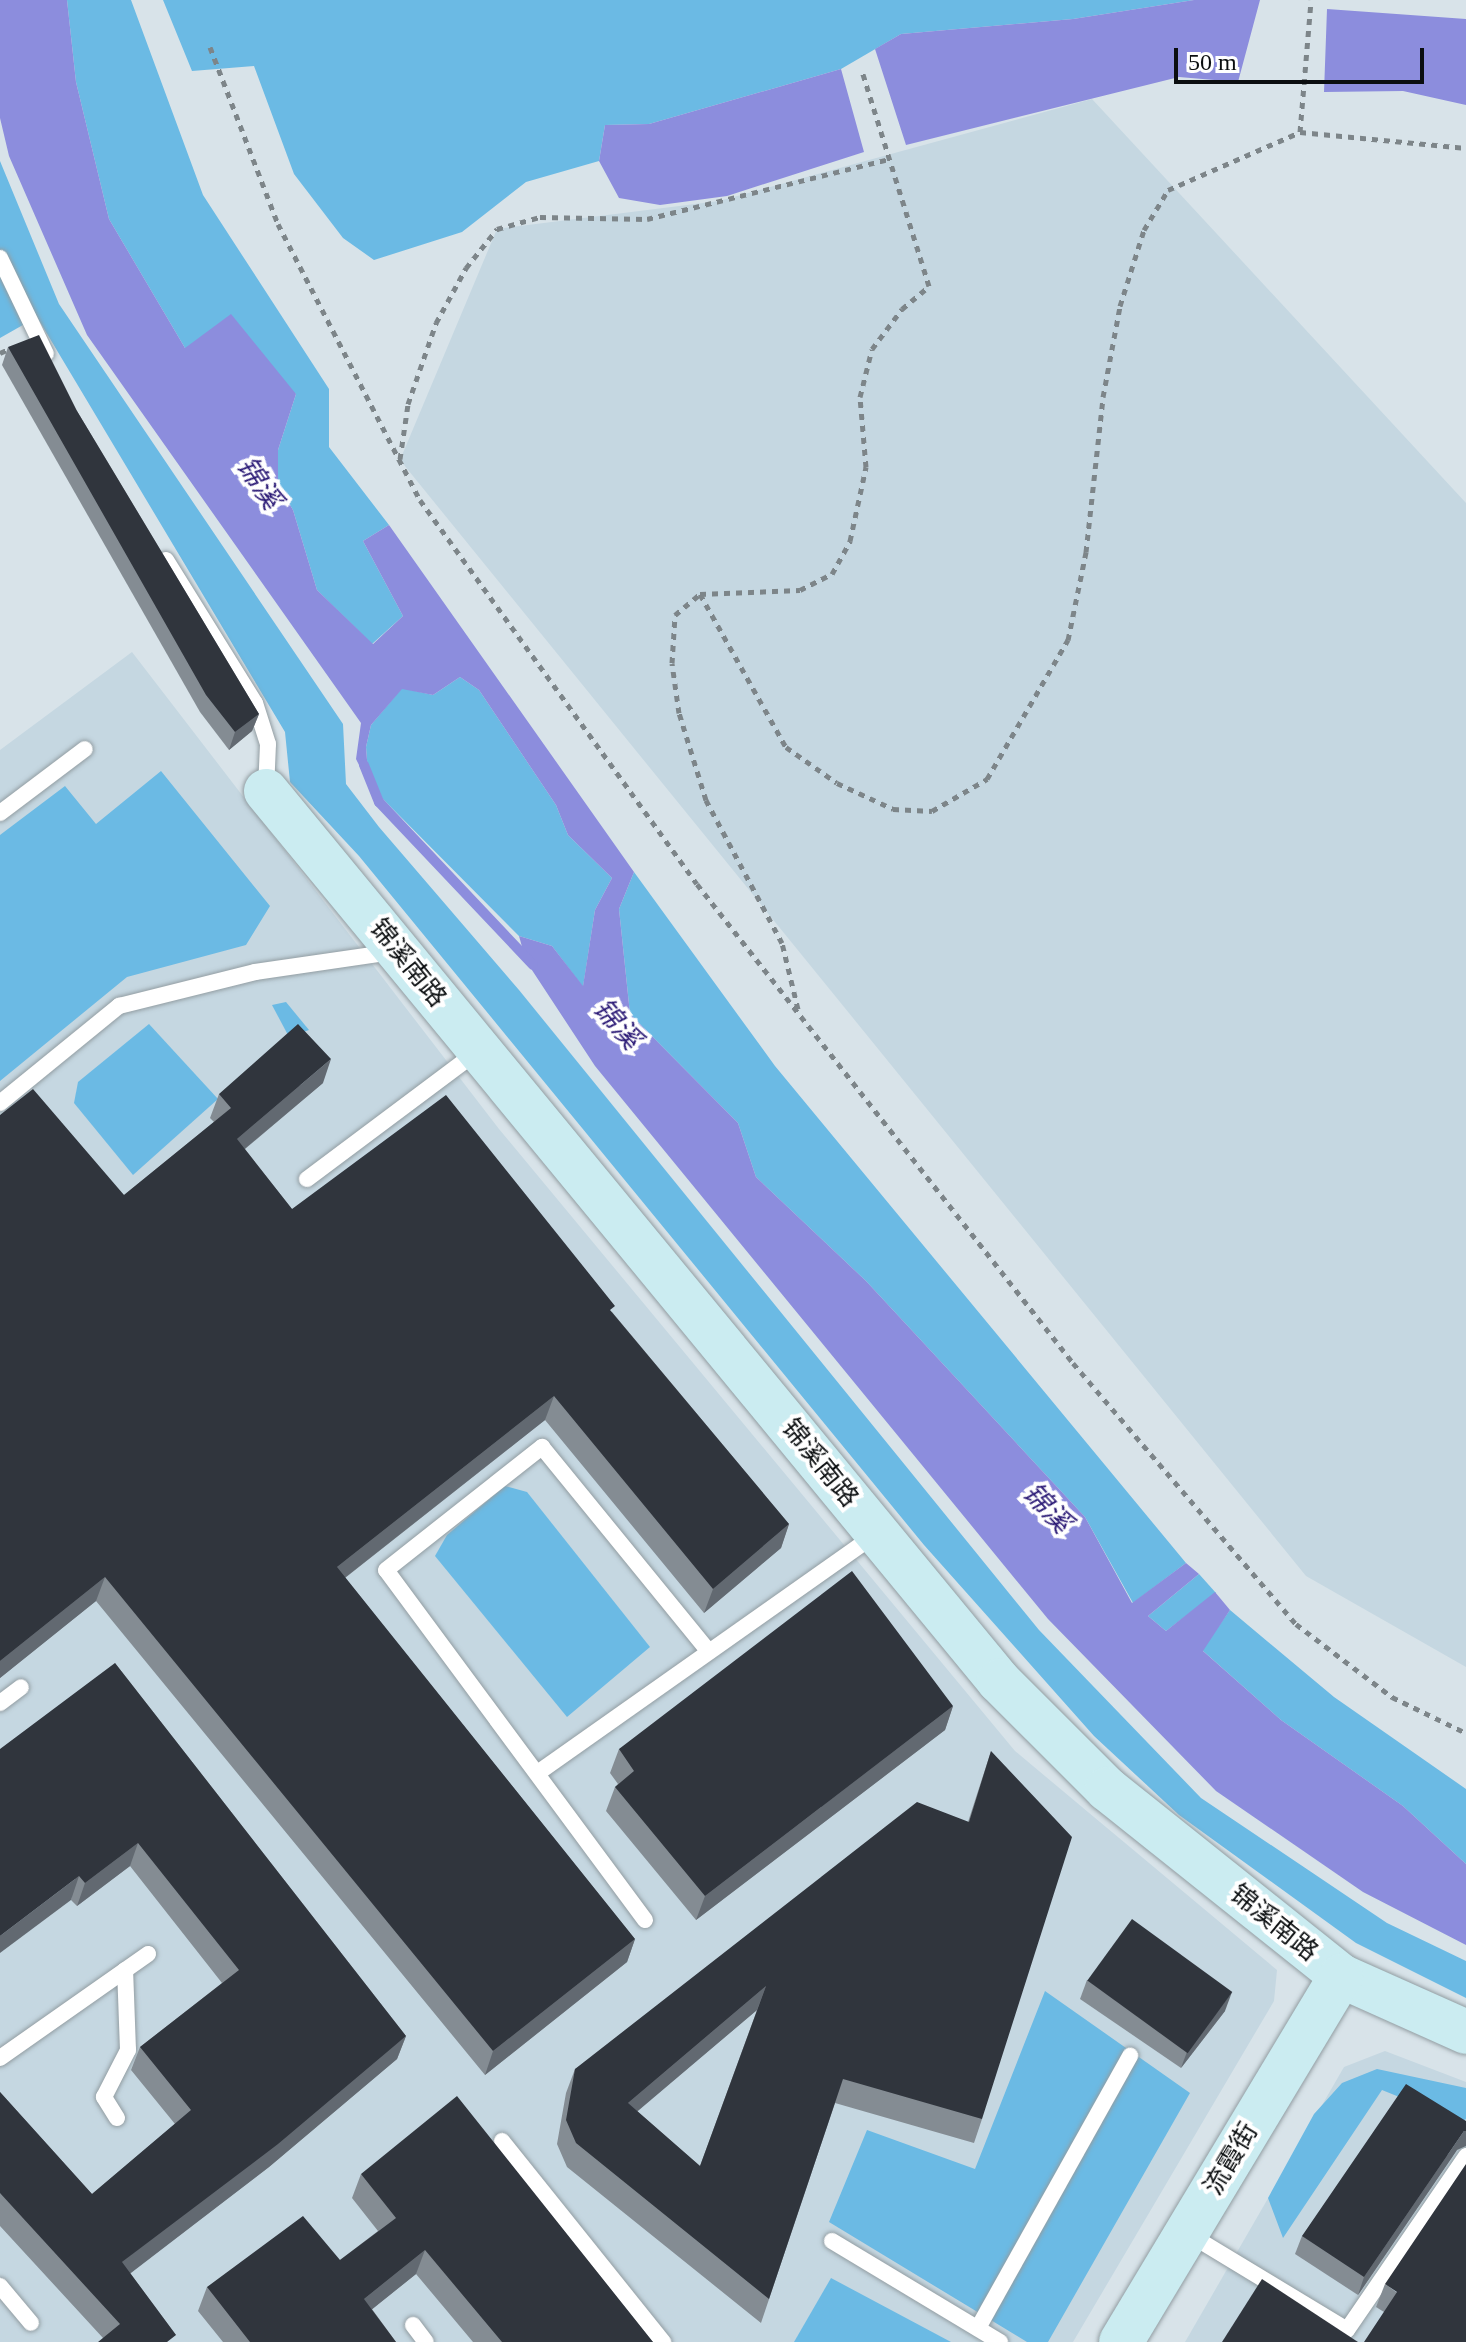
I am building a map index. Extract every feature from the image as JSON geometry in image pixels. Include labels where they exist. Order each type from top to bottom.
[{"type":"street","name":"锦溪南路","points":[[266,791],[999,1681],[1107,1789],[1341,1976],[1466,2032]]},
{"type":"street","name":"流霞街","points":[[1121,2342],[1341,1976]]},
{"type":"lane","points":[[0,258],[56,373]]},
{"type":"lane","points":[[155,543],[255,703],[268,744],[266,791]]},
{"type":"lane","points":[[0,813],[85,749]]},
{"type":"lane","points":[[0,1103],[28,1091],[119,1006],[255,972],[398,951]]},
{"type":"lane","points":[[307,1179],[479,1050]]},
{"type":"lane","points":[[645,1920],[539,1772],[386,1570],[521,1459],[542,1447],[709,1652]]},
{"type":"lane","points":[[539,1772],[878,1533]]},
{"type":"lane","points":[[0,1703],[21,1687]]},
{"type":"lane","points":[[0,2058],[148,1954]]},
{"type":"lane","points":[[117,2118],[104,2097],[128,2050],[125,1970]]},
{"type":"lane","points":[[978,2328],[1130,2056]]},
{"type":"lane","points":[[502,2141],[663,2342]]},
{"type":"lane","points":[[1186,2233],[1347,2330],[1466,2156]]},
{"type":"lane","points":[[832,2241],[1000,2342]]},
{"type":"lane","points":[[0,2286],[31,2323]]},
{"type":"lane","points":[[413,2325],[426,2342]]},
{"type":"path","points":[[1300,132],[1311,0]]},
{"type":"path","points":[[210,47],[278,224],[420,500],[697,884],[1073,1363],[1296,1624],[1392,1697],[1466,1733]]},
{"type":"path","points":[[799,1014],[782,943],[706,800],[679,713],[672,663],[675,615],[700,594],[800,590],[832,574],[850,541],[866,467],[860,397],[872,349],[902,309],[929,286],[862,71]]},
{"type":"path","points":[[700,594],[786,747],[837,783],[893,809],[932,811],[987,779],[1068,640],[1086,552],[1103,397],[1120,306],[1144,230],[1168,190],[1300,132],[1466,148]]},
{"type":"path","points":[[400,460],[408,404],[436,323],[466,268],[497,229],[540,217],[647,219],[889,159]]},
{"type":"shaded area","points":[[67,0],[131,0],[203,195],[329,389],[329,447],[389,525],[363,541],[403,616],[372,644],[317,590],[293,510],[278,485],[278,450],[296,394],[185,348],[109,219],[76,82]]},
{"type":"shaded area","points":[[163,0],[1194,0],[1073,19],[901,34],[841,69],[649,124],[605,125],[599,161],[526,182],[462,232],[374,260],[343,238],[294,174],[254,66],[192,71]]},
{"type":"shaded area","points":[[1092,99],[1466,503],[1466,1667],[1306,1576],[400,460],[497,229],[719,201]]},
{"type":"shaded area","points":[[0,161],[59,304],[343,724],[346,784],[379,827],[519,990],[1039,1630],[1201,1798],[1387,1923],[1466,1961],[1466,1998],[1356,1943],[1179,1815],[1094,1736],[924,1545],[359,856],[290,782],[285,732],[37,317],[0,338]]},
{"type":"shaded area","points":[[132,652],[499,1129],[1015,1751],[1277,1970],[1274,2001],[1073,2342],[0,2342],[0,750]]},
{"type":"shaded area","points":[[460,677],[479,690],[556,805],[568,835],[612,878],[595,910],[583,987],[552,946],[519,936],[369,785],[366,747],[371,725],[402,688],[433,695]]},
{"type":"shaded area","points":[[161,771],[270,906],[246,945],[127,977],[0,1081],[0,835],[65,786],[96,824]]},
{"type":"shaded area","points":[[634,872],[775,1066],[1186,1563],[1133,1603],[1085,1517],[866,1281],[756,1177],[738,1123],[630,1014],[619,909]]},
{"type":"shaded area","points":[[286,1002],[309,1030],[289,1037],[272,1005]]},
{"type":"shaded area","points":[[149,1024],[218,1099],[133,1175],[74,1103],[78,1082]]},
{"type":"shaded area","points":[[505,1486],[527,1492],[650,1647],[567,1717],[435,1556],[447,1535]]},
{"type":"shaded area","points":[[1199,1574],[1216,1593],[1166,1631],[1148,1616]]},
{"type":"shaded area","points":[[1230,1610],[1334,1697],[1466,1789],[1466,1864],[1403,1806],[1281,1720],[1202,1650]]},
{"type":"shaded area","points":[[1045,1991],[1190,2093],[1048,2342],[1027,2342],[829,2222],[867,2130],[975,2169]]},
{"type":"shaded area","points":[[1385,2051],[1466,2082],[1466,2342],[1185,2342],[1344,2067]]},
{"type":"shaded area","points":[[1377,2069],[1466,2088],[1466,2119],[1461,2122],[1382,2090],[1283,2238],[1268,2198],[1314,2114],[1342,2083]]},
{"type":"shaded area","points":[[831,2278],[951,2342],[794,2342]]},
{"type":"water","points":[[0,0],[67,0],[76,82],[109,219],[185,348],[231,314],[296,394],[278,450],[278,485],[293,510],[317,590],[373,644],[403,616],[363,541],[389,525],[634,872],[619,909],[630,1014],[738,1123],[756,1177],[866,1281],[1085,1517],[1132,1603],[1186,1563],[1199,1574],[1148,1616],[1166,1631],[1215,1592],[1230,1610],[1203,1651],[1281,1720],[1403,1806],[1466,1864],[1466,1945],[1363,1892],[1216,1791],[1048,1619],[595,1066],[526,961],[519,936],[552,946],[583,986],[595,910],[612,878],[568,835],[556,805],[479,690],[460,677],[433,695],[402,689],[371,725],[366,747],[369,785],[356,759],[361,723],[87,335],[9,156],[0,118]]},
{"type":"water","points":[[1194,0],[1260,0],[1238,82],[1179,77],[906,145],[875,49],[901,34],[1073,19]]},
{"type":"water","points":[[1327,9],[1466,19],[1466,105],[1403,91],[1324,92]]},
{"type":"water","points":[[841,69],[864,152],[727,196],[660,205],[619,198],[599,161],[605,125],[649,124]]},
{"type":"building","points":[[39,335],[77,411],[259,714],[235,732],[206,695],[8,347]]},
{"type":"building","points":[[298,1024],[331,1059],[237,1139],[292,1209],[446,1095],[615,1306],[610,1310],[789,1524],[713,1589],[554,1396],[337,1567],[635,1939],[493,2051],[105,1577],[0,1661],[0,1115],[33,1089],[124,1195],[231,1108],[219,1094]]},
{"type":"building","points":[[852,1571],[953,1706],[705,1896],[615,1787],[634,1771],[619,1749]]},
{"type":"building","points":[[115,1663],[406,2036],[278,2144],[122,2262],[176,2335],[167,2342],[98,2342],[120,2324],[0,2193],[0,2092],[92,2194],[191,2110],[140,2047],[239,1970],[138,1843],[85,1883],[79,1876],[0,1936],[0,1749]]},
{"type":"building","points":[[991,1751],[1072,1837],[982,2119],[843,2079],[769,2299],[576,2143],[566,2120],[575,2069],[917,1802],[969,1822]],"holes":[[[766,1986],[700,2166],[628,2103]]]},
{"type":"building","points":[[1132,1919],[1232,1992],[1188,2053],[1087,1980]]},
{"type":"building","points":[[1406,2084],[1466,2121],[1466,2131],[1364,2277],[1302,2236]]},
{"type":"building","points":[[457,2096],[653,2342],[502,2342],[425,2250],[364,2299],[396,2342],[250,2342],[207,2287],[303,2216],[340,2260],[396,2218],[361,2174]]},
{"type":"building","points":[[1466,2164],[1466,2342],[1364,2342],[1397,2292],[1385,2284]]},
{"type":"building","points":[[1262,2279],[1358,2342],[1222,2342]]},
{"type":"waterway","name":"锦溪","points":[[364,765],[379,802],[533,965]]}]
